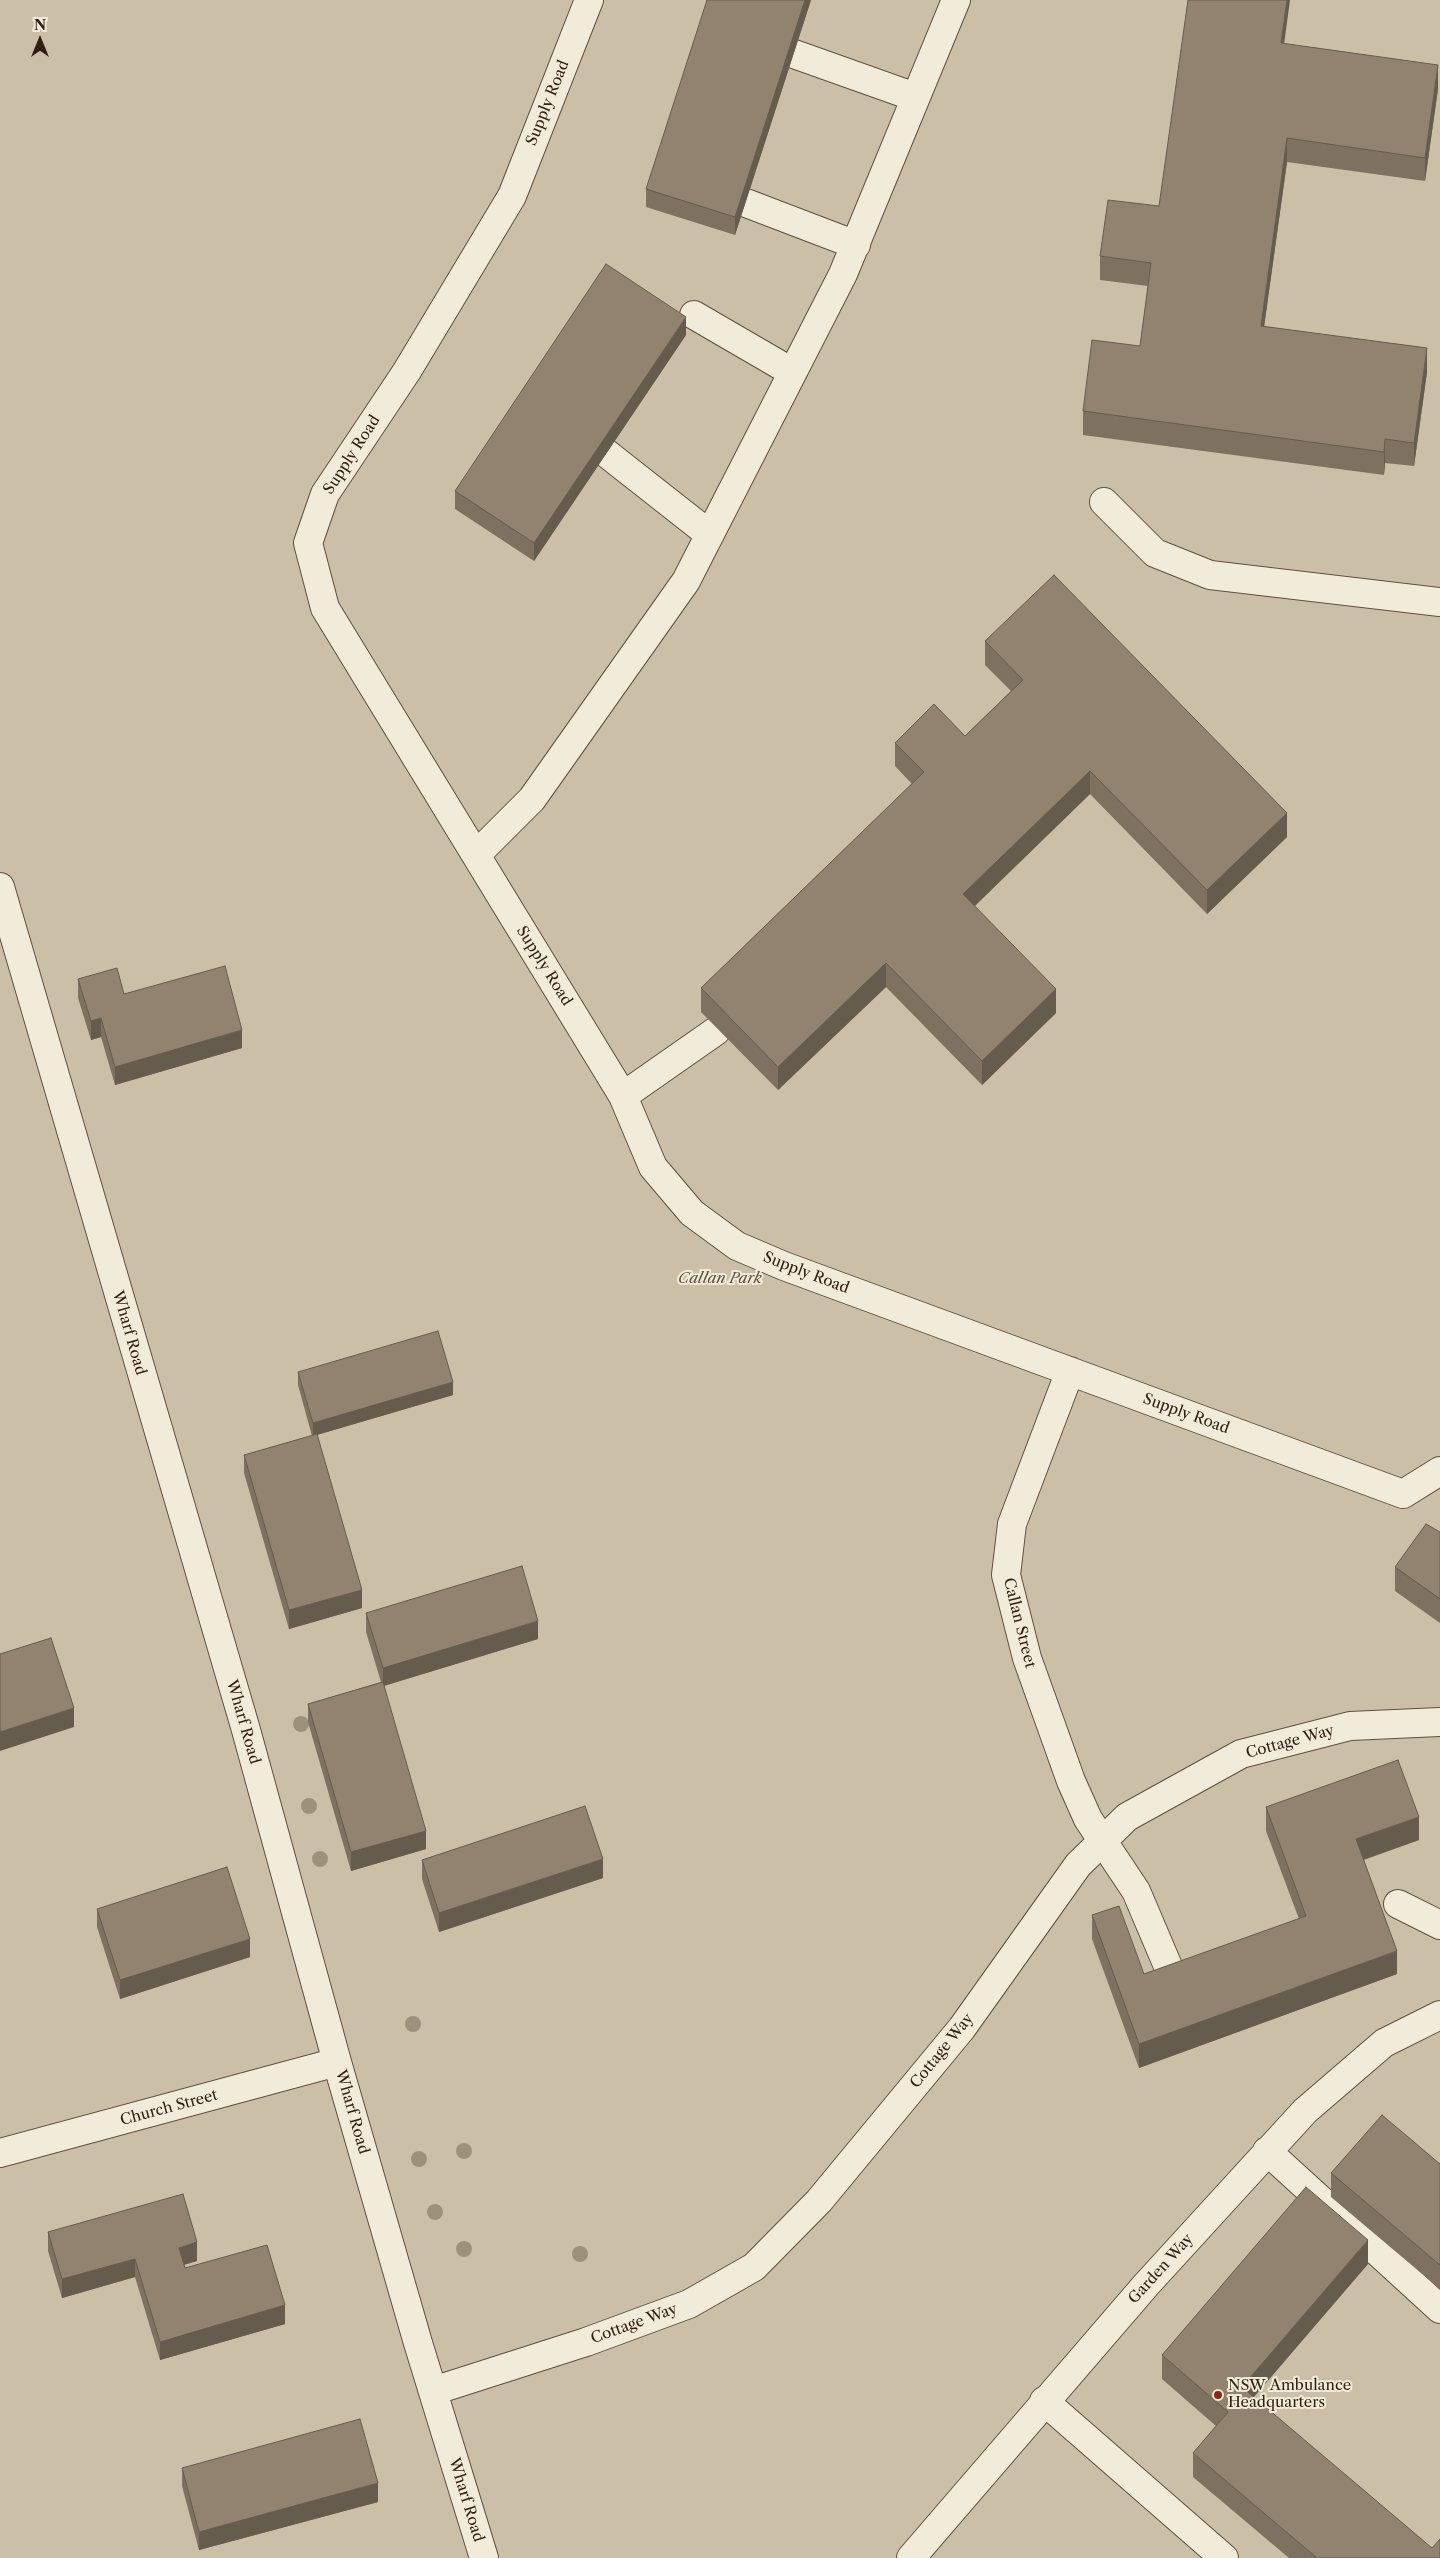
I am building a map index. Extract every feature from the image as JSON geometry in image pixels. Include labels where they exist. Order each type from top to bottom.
[{"type":"street","name":"Supply Road","points":[[589,0],[512,196],[406,371],[325,494],[308,543],[325,608],[624,1096],[653,1167],[692,1213],[736,1246],[1403,1494],[1440,1471]]},
{"type":"street","points":[[476,855],[537,791],[686,581],[844,274],[956,0]]},
{"type":"street","points":[[794,54],[915,97]]},
{"type":"street","points":[[746,204],[856,245]]},
{"type":"street","points":[[694,315],[792,372]]},
{"type":"street","points":[[606,453],[709,534]]},
{"type":"street","points":[[1104,502],[1155,553],[1210,575],[1440,602]]},
{"type":"street","name":"Wharf Road","points":[[0,886],[246,1730],[337,2062],[484,2558]]},
{"type":"street","points":[[624,1096],[716,1031]]},
{"type":"street","name":"Callan Street","points":[[1070,1371],[1012,1524],[1006,1575],[1027,1658],[1065,1764],[1088,1819],[1136,1891],[1174,1978]]},
{"type":"street","name":"Cottage Way","points":[[433,2391],[586,2342],[689,2304],[754,2267],[820,2201],[962,2028],[1078,1865],[1127,1817],[1241,1754],[1350,1726],[1440,1722]]},
{"type":"street","points":[[1398,1904],[1440,1925]]},
{"type":"street","name":"Garden Way","points":[[911,2558],[1044,2401],[1305,2111],[1384,2043],[1438,2018]]},
{"type":"street","name":"Church Street","points":[[0,2153],[337,2062]]},
{"type":"street","points":[[1268,2151],[1440,2309]]},
{"type":"street","points":[[1044,2401],[1224,2558]]},
{"type":"green space","name":"Callan Park","points":[[0,0],[1440,0],[1440,2558],[0,2558]]},
{"type":"building","points":[[707,0],[805,0],[735,217],[646,189]]},
{"type":"building","points":[[1188,0],[1287,0],[1281,43],[1438,65],[1425,158],[1287,138],[1261,326],[1427,348],[1414,443],[1385,439],[1384,452],[1083,411],[1092,340],[1140,346],[1151,263],[1100,256],[1108,200],[1159,206]]},
{"type":"building","points":[[606,264],[686,317],[534,543],[455,491]]},
{"type":"building","points":[[1054,575],[1287,813],[1207,890],[1090,771],[963,894],[1056,989],[982,1061],[886,963],[778,1067],[701,988],[924,772],[895,743],[934,704],[965,736],[1023,680],[985,641]]},
{"type":"building","points":[[225,966],[242,1030],[115,1067],[101,1018],[91,1021],[78,979],[117,968],[124,994]]},
{"type":"building","points":[[438,1331],[453,1382],[313,1423],[298,1372]]},
{"type":"building","points":[[317,1434],[362,1590],[289,1610],[244,1455]]},
{"type":"building","points":[[1426,1524],[1440,1532],[1440,1599],[1395,1567]]},
{"type":"building","points":[[522,1566],[538,1621],[383,1668],[366,1613]]},
{"type":"building","points":[[51,1638],[74,1708],[0,1732],[0,1654]]},
{"type":"building","points":[[383,1682],[426,1831],[351,1852],[308,1704]]},
{"type":"building","points":[[1398,1760],[1419,1817],[1356,1839],[1397,1951],[1139,2044],[1092,1915],[1119,1906],[1144,1974],[1306,1916],[1266,1807]]},
{"type":"building","points":[[585,1806],[603,1859],[439,1913],[422,1860]]},
{"type":"building","points":[[227,1867],[250,1939],[120,1980],[97,1909]]},
{"type":"building","points":[[1382,2115],[1440,2164],[1440,2265],[1331,2173]]},
{"type":"building","name":"NSW Ambulance Headquarters","points":[[1306,2187],[1368,2240],[1242,2387],[1432,2548],[1440,2539],[1440,2558],[1317,2558],[1193,2453],[1228,2412],[1162,2355]]},
{"type":"building","points":[[183,2194],[197,2242],[179,2248],[185,2268],[267,2245],[285,2305],[160,2342],[135,2259],[62,2279],[48,2232]]},
{"type":"building","points":[[360,2419],[378,2483],[199,2532],[182,2468]]},
{"type":"place","name":"NSW Ambulance Headquarters","points":[[1218,2395]]}]
